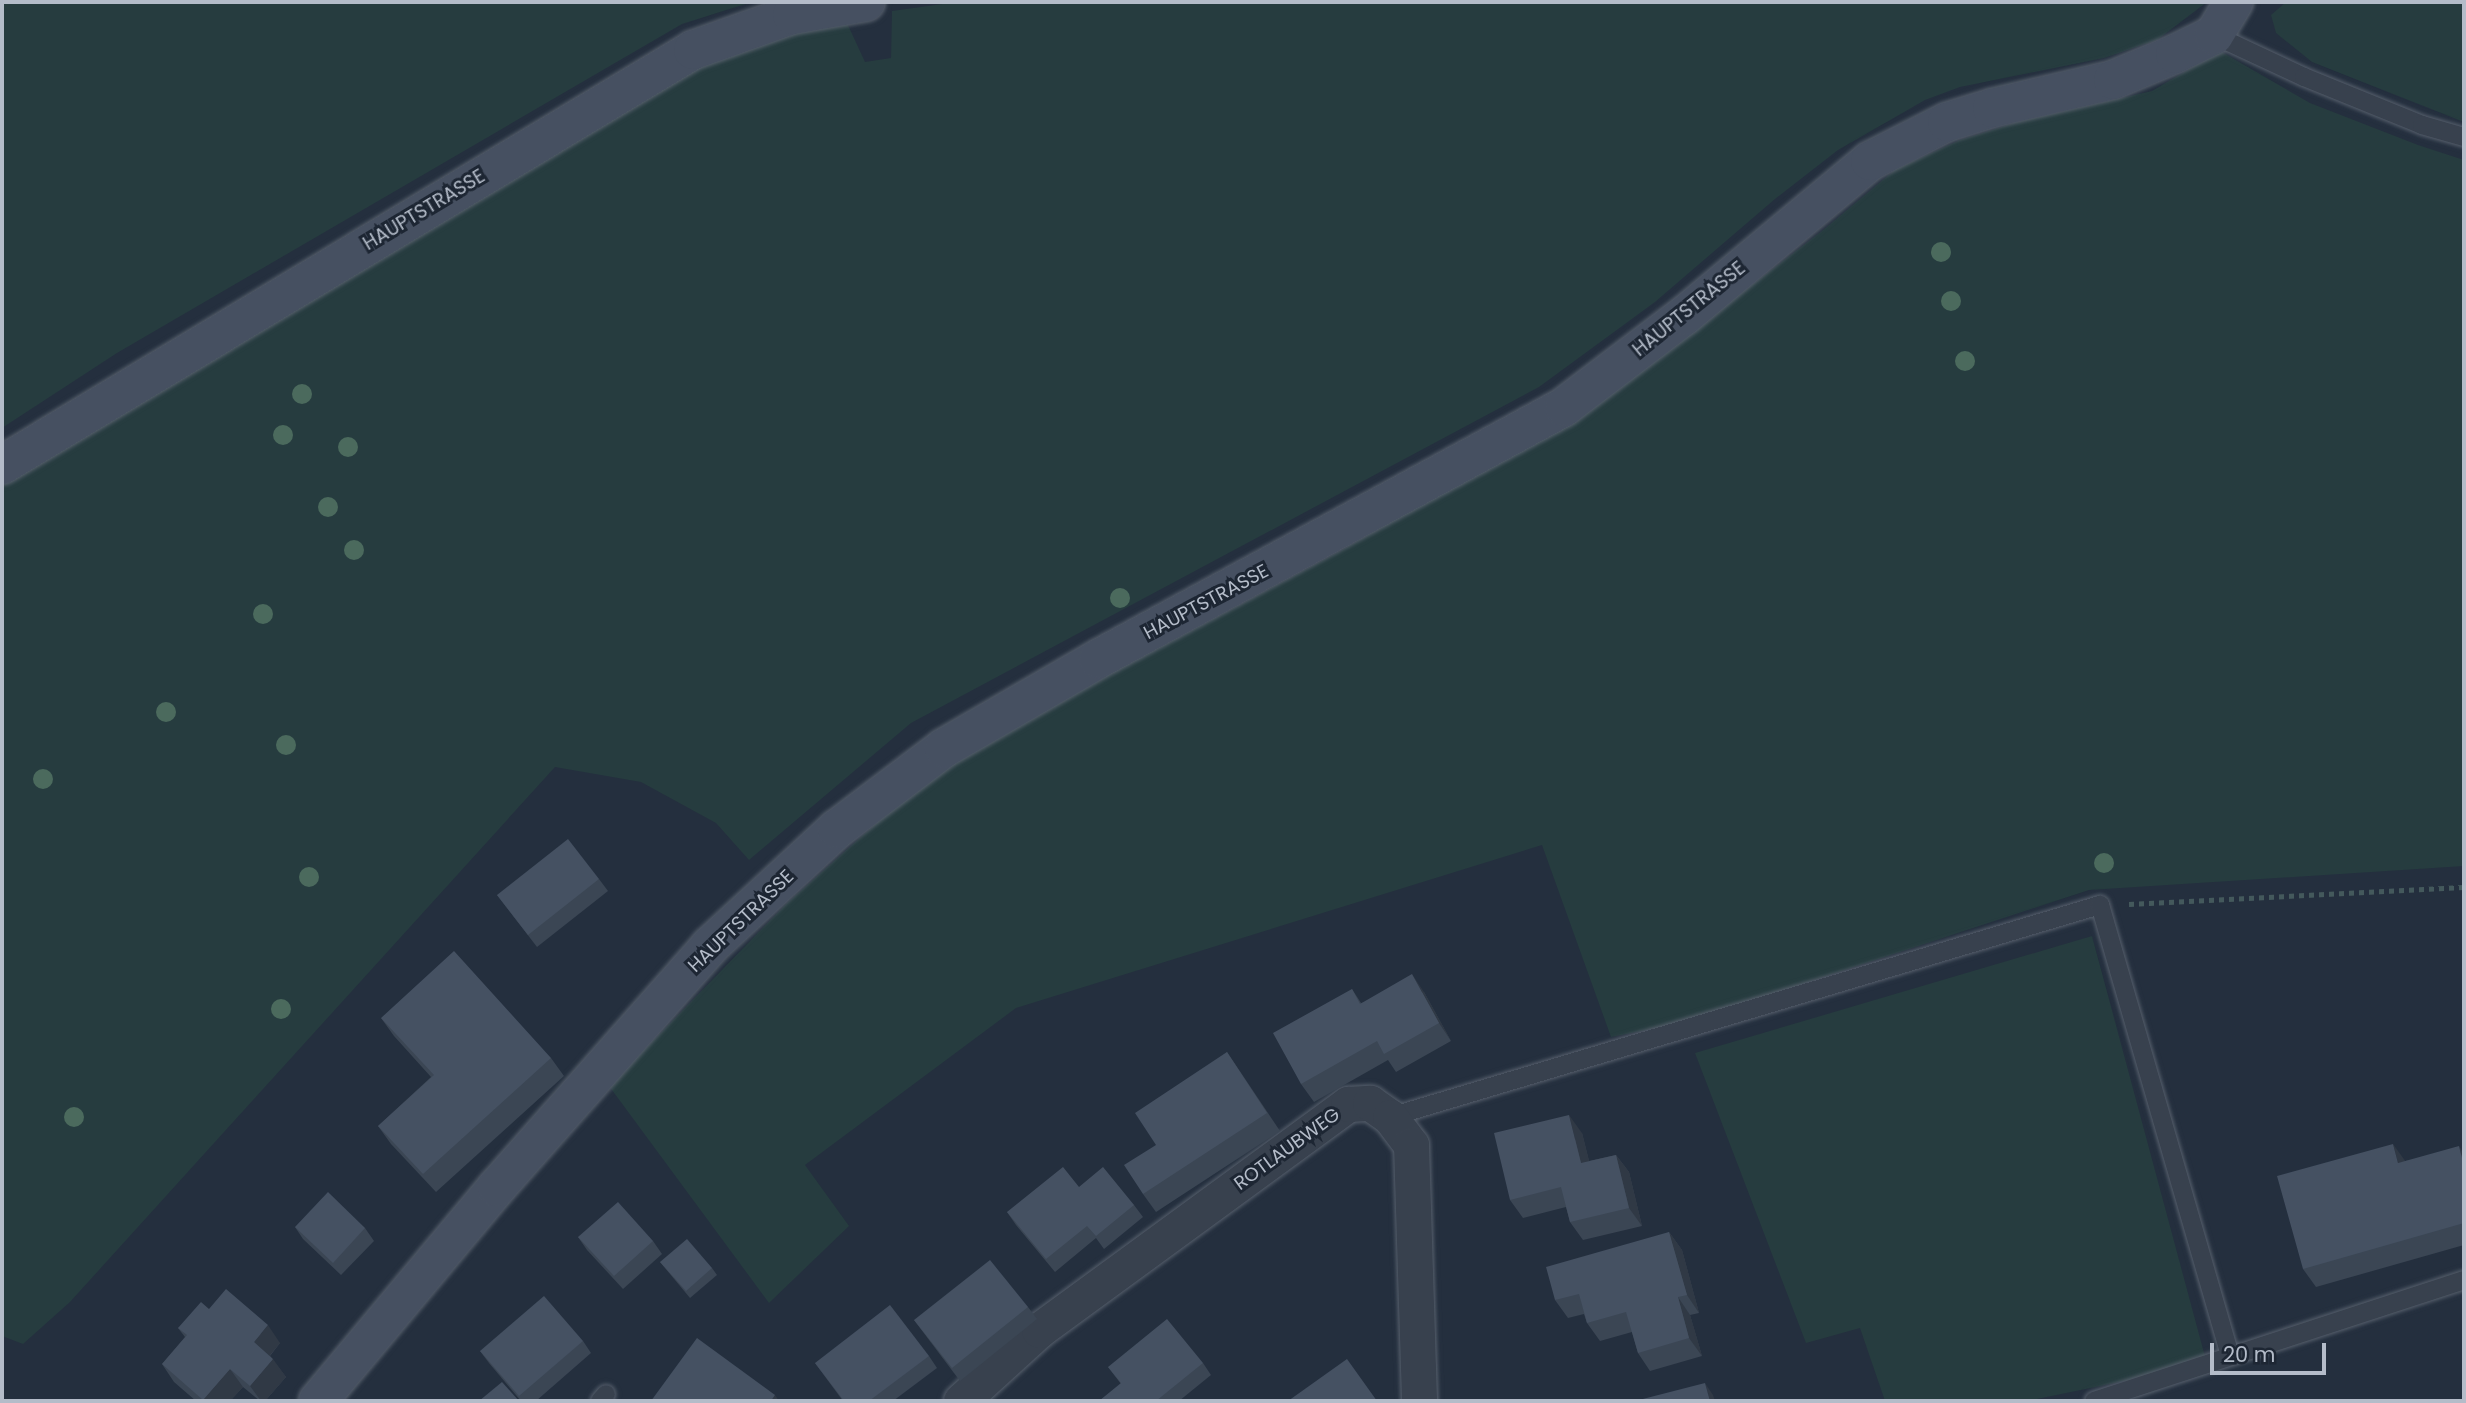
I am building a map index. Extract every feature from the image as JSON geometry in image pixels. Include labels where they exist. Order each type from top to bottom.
[{"type":"street","name":"HAUPTSTRASSE","points":[[2,465],[693,50],[792,15],[866,2]]},
{"type":"street","points":[[2214,35],[2234,2]]},
{"type":"street","name":"HAUPTSTRASSE","points":[[318,1401],[497,1187],[710,946],[837,829],[944,748],[1098,659],[1564,407],[1684,316],[1870,161],[1947,122],[1992,108],[2113,79],[2214,35]]},
{"type":"street","name":"ROTLAUBWEG","points":[[961,1401],[1039,1330],[1348,1104],[1370,1103],[1390,1117],[1411,1145],[1419,1401]]},
{"type":"lane","points":[[2214,35],[2410,120],[2464,137]]},
{"type":"lane","points":[[1390,1117],[2100,905],[2230,1356]]},
{"type":"lane","points":[[2094,1401],[2464,1280]]},
{"type":"path","points":[[2100,905],[2464,887]]},
{"type":"green space","points":[[2,2],[752,2],[682,24],[117,353],[2,428]]},
{"type":"green space","points":[[957,2],[2207,2],[2157,40],[2104,58],[1960,87],[1925,100],[1838,150],[1775,199],[1655,302],[1539,387],[911,723],[749,860],[716,823],[641,782],[555,767],[70,1302],[23,1344],[2,1336],[2,479],[712,58],[802,32],[847,23],[865,62],[891,58],[892,11]]},
{"type":"green space","points":[[2286,2],[2464,2],[2464,122],[2312,62],[2276,33],[2271,15]]},
{"type":"green space","points":[[2220,51],[2310,103],[2464,160],[2464,866],[2089,890],[1683,1023],[1611,1037],[1542,845],[1016,1008],[805,1165],[849,1226],[769,1303],[609,1086],[787,903],[900,802],[994,736],[1342,550],[1596,404],[1822,231],[1896,169],[1960,140],[2017,122],[2152,91]]},
{"type":"green space","points":[[2092,936],[2207,1364],[2027,1401],[1885,1401],[1860,1328],[1806,1343],[1695,1053]]},
{"type":"building","points":[[568,839],[599,879],[528,935],[497,895]]},
{"type":"building","points":[[454,951],[551,1058],[423,1174],[378,1126],[434,1075],[381,1018]]},
{"type":"building","points":[[1412,974],[1439,1023],[1384,1054],[1377,1041],[1301,1084],[1273,1033],[1352,989],[1360,1004]]},
{"type":"building","points":[[1227,1052],[1267,1113],[1143,1194],[1124,1165],[1156,1145],[1135,1113]]},
{"type":"building","points":[[1569,1115],[1581,1163],[1616,1155],[1629,1208],[1570,1222],[1561,1187],[1510,1200],[1494,1133]]},
{"type":"building","points":[[2393,1144],[2398,1163],[2459,1146],[2464,1166],[2464,1223],[2303,1269],[2277,1176]]},
{"type":"building","points":[[1063,1167],[1079,1187],[1103,1167],[1134,1205],[1096,1236],[1087,1226],[1046,1259],[1007,1212]]},
{"type":"building","points":[[328,1192],[365,1228],[333,1263],[295,1227]]},
{"type":"building","points":[[618,1202],[653,1241],[614,1276],[578,1237]]},
{"type":"building","points":[[1669,1232],[1687,1295],[1678,1297],[1689,1338],[1638,1353],[1626,1312],[1587,1323],[1579,1294],[1555,1300],[1546,1267]]},
{"type":"building","points":[[687,1239],[712,1268],[686,1291],[660,1262]]},
{"type":"building","points":[[990,1260],[1028,1307],[952,1368],[914,1320]]},
{"type":"building","points":[[226,1289],[268,1325],[254,1342],[273,1359],[250,1386],[230,1369],[203,1400],[162,1364],[187,1335],[178,1328],[201,1302],[209,1309]]},
{"type":"building","points":[[544,1296],[583,1341],[519,1396],[480,1351]]},
{"type":"building","points":[[890,1305],[929,1356],[869,1401],[844,1401],[815,1363]]},
{"type":"building","points":[[1167,1319],[1203,1363],[1156,1401],[1099,1401],[1121,1383],[1108,1367]]},
{"type":"building","points":[[697,1338],[775,1395],[771,1401],[651,1401]]},
{"type":"building","points":[[1347,1359],[1377,1401],[1288,1401]]},
{"type":"building","points":[[502,1382],[519,1401],[479,1401]]},
{"type":"building","points":[[1705,1383],[1710,1401],[1635,1401]]}]
